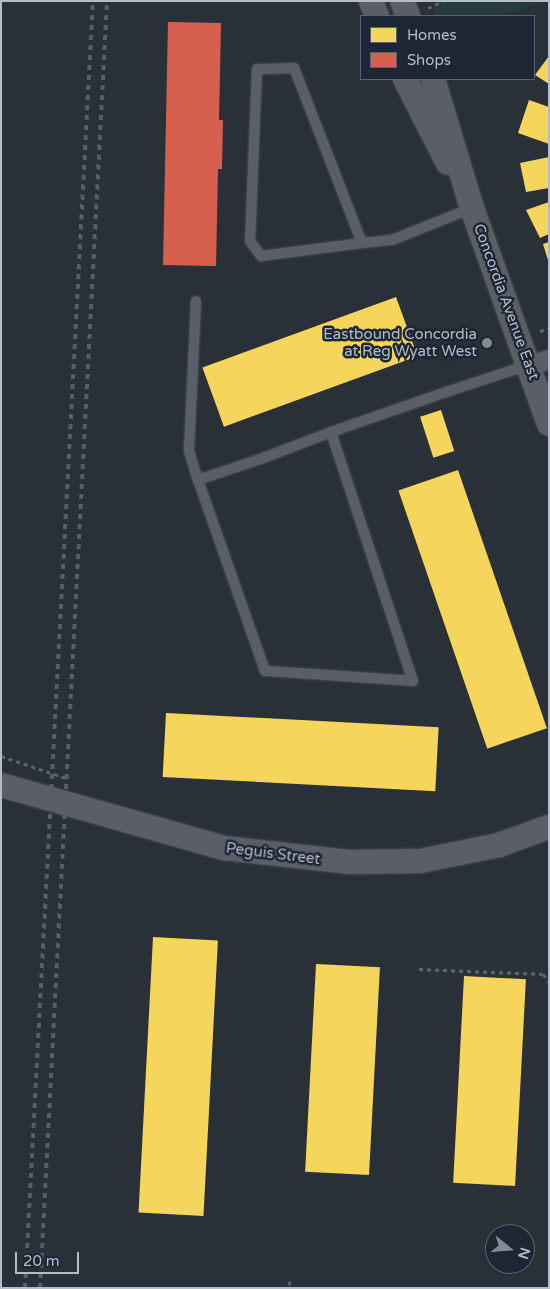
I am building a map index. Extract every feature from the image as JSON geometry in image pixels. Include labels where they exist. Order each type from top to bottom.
[{"type":"street","points":[[371,1],[377,15]]},
{"type":"street","points":[[402,1],[416,13]]},
{"type":"street","name":"Concordia Avenue East","points":[[406,80],[472,208],[539,362],[549,424]]},
{"type":"street","name":"Concordia Avenue East","points":[[433,80],[472,208]]},
{"type":"street","name":"Peguis Street","points":[[1,786],[200,843],[274,856],[348,862],[420,861],[499,845],[549,827]]},
{"type":"lane","points":[[362,244],[294,68],[257,69],[250,241],[261,256],[362,244],[392,240],[472,208]]},
{"type":"lane","points":[[196,301],[189,451],[265,671],[413,681],[331,432]]},
{"type":"lane","points":[[198,480],[331,432],[539,362]]},
{"type":"path","points":[[416,13],[443,1]]},
{"type":"path","points":[[537,332],[549,328]]},
{"type":"path","points":[[1,756],[75,781]]},
{"type":"path","points":[[419,969],[543,974],[549,982]]},
{"type":"path","points":[[289,1281],[291,1288]]},
{"type":"green space","points":[[432,1],[546,1],[503,15],[436,15]]},
{"type":"building: Homes","points":[[549,56],[549,84],[535,75]]},
{"type":"building: Homes","points":[[529,100],[549,107],[549,144],[518,133]]},
{"type":"building: Homes","points":[[549,157],[549,188],[526,192],[520,163]]},
{"type":"building: Homes","points":[[549,202],[549,234],[540,238],[526,210]]},
{"type":"building: Homes","points":[[549,242],[549,260],[548,260],[543,244]]},
{"type":"building: Homes","points":[[396,297],[418,356],[224,427],[202,367]]},
{"type":"building: Homes","points":[[441,410],[454,451],[433,458],[420,417]]},
{"type":"building: Homes","points":[[458,470],[547,728],[487,749],[398,491]]},
{"type":"building: Homes","points":[[166,713],[439,727],[435,791],[163,777]]},
{"type":"building: Homes","points":[[153,937],[218,940],[203,1216],[139,1213]]},
{"type":"building: Homes","points":[[316,964],[380,967],[369,1175],[305,1172]]},
{"type":"building: Homes","points":[[464,976],[526,979],[515,1186],[453,1183]]},
{"type":"building: Shops","points":[[168,22],[221,23],[219,120],[223,120],[222,169],[218,169],[216,266],[163,265]]},
{"type":"railway","points":[[25,1288],[93,1]]},
{"type":"railway","points":[[40,1288],[107,1]]},
{"type":"place","name":"Eastbound Concordia at Reg Wyatt West","points":[[487,343]]}]
